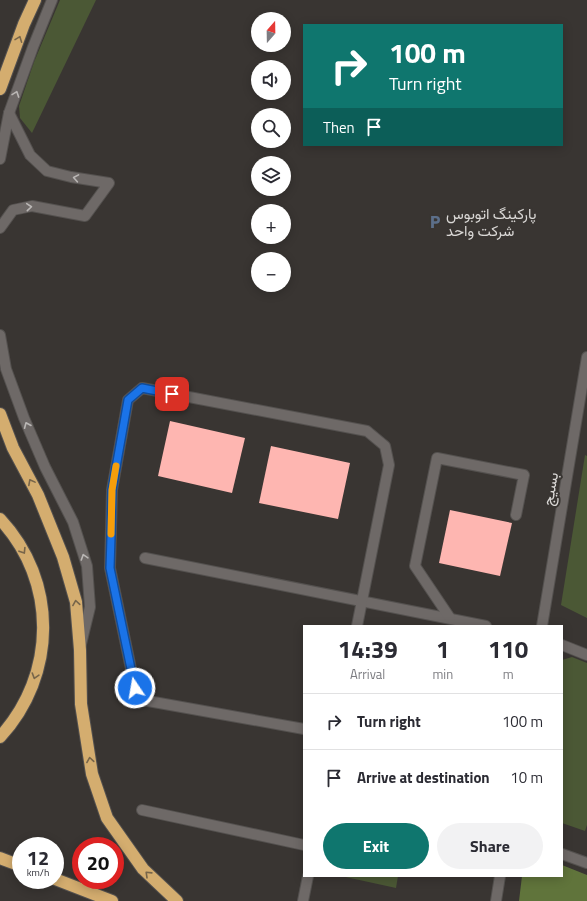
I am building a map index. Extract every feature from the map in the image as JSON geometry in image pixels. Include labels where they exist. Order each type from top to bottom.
[{"type":"highway","points":[[0,89],[24,24],[35,0]]},
{"type":"highway","points":[[0,414],[13,448],[38,495],[63,557],[76,602],[80,650],[80,704],[92,774],[107,818],[143,869],[176,901]]},
{"type":"highway","points":[[0,519],[19,544],[28,559],[40,594],[43,613],[41,655],[36,675],[22,708],[10,726],[0,737]]},
{"type":"highway","points":[[0,858],[12,863]]},
{"type":"highway","points":[[64,882],[112,901]]},
{"type":"street","points":[[0,159],[9,113],[52,0]]},
{"type":"street","points":[[0,228],[13,210],[32,206],[85,216],[108,183],[71,177],[47,171],[30,155],[9,113]]},
{"type":"street","points":[[0,335],[6,369],[24,418],[44,467],[73,522],[87,566],[90,607],[80,650]]},
{"type":"street","name":"بسیج","points":[[542,625],[582,414],[587,356]]},
{"type":"street","points":[[303,729],[148,701],[139,695],[135,688],[110,568],[112,490],[128,400],[142,388],[366,431],[385,446],[389,465],[357,625]]},
{"type":"street","points":[[450,618],[415,566],[437,458],[524,475],[516,515]]},
{"type":"street","points":[[145,558],[482,625]]},
{"type":"street","points":[[563,645],[587,655]]},
{"type":"street","points":[[142,810],[303,845]]},
{"type":"street","points":[[563,854],[587,863]]},
{"type":"street","points":[[303,901],[308,877]]},
{"type":"street","points":[[496,901],[500,877]]},
{"type":"green space","points":[[60,0],[96,0],[32,133],[20,118],[19,106],[34,62]]},
{"type":"green space","points":[[585,455],[587,456],[587,618],[561,605]]},
{"type":"green space","points":[[572,657],[587,663],[587,825],[585,831],[563,823],[563,660]]},
{"type":"green space","points":[[563,865],[587,875],[587,901],[519,901],[522,877],[563,877]]},
{"type":"green space","points":[[346,877],[398,877],[396,888]]},
{"type":"building","points":[[170,421],[245,438],[232,493],[158,476]]},
{"type":"building","points":[[271,446],[350,463],[338,519],[259,503]]},
{"type":"building","points":[[450,510],[512,523],[500,576],[439,563]]},
{"type":"slow traffic","points":[[111,534],[112,490],[116,466]]},
{"type":"place","name":"پارکینگ اتوبوس شرکت واحد","points":[[435,222]]},
{"type":"route","points":[[135,688],[110,568],[112,490],[128,400],[142,388],[172,394]]}]
